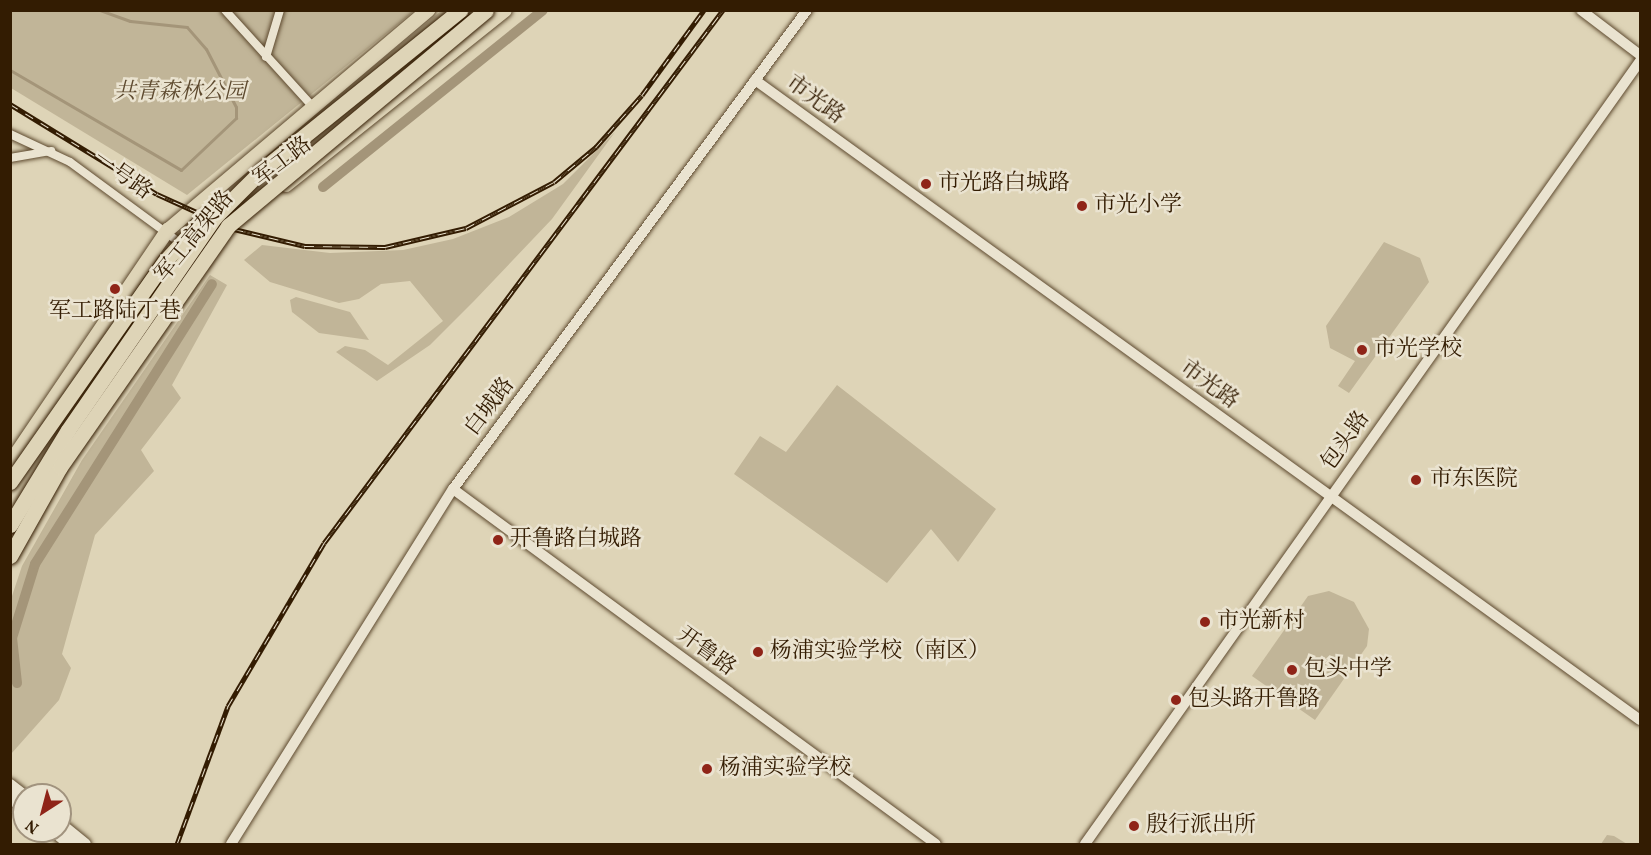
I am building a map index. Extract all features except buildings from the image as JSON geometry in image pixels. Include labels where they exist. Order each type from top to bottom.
[{"type":"highway","name":"军工高架路","points":[[10,525],[172,275],[245,185],[460,10]]},
{"type":"highway","name":"军工高架路","points":[[10,556],[60,467],[228,226],[486,10]]},
{"type":"highway","points":[[10,482],[165,261],[209,212],[245,185]]},
{"type":"main road","name":"军工路","points":[[10,463],[168,230],[428,10]]},
{"type":"main road","name":"军工路","points":[[10,565],[116,389],[205,261],[268,199],[505,10]]},
{"type":"main road","points":[[72,833],[86,844]]},
{"type":"street","points":[[225,10],[312,106]]},
{"type":"street","points":[[266,57],[280,10]]},
{"type":"street","name":"白城路","points":[[231,844],[453,489],[807,10]]},
{"type":"street","points":[[1581,10],[1641,55]]},
{"type":"street","name":"包头路","points":[[1085,844],[1641,61]]},
{"type":"street","name":"市光路","points":[[755,80],[1329,498],[1641,720]]},
{"type":"street","name":"一号路","points":[[10,134],[51,151],[168,230],[205,261]]},
{"type":"street","points":[[10,158],[51,151]]},
{"type":"street","name":"开鲁路","points":[[453,489],[936,844]]},
{"type":"green space","name":"共青森林公园","points":[[11,11],[414,11],[187,195],[11,88]]},
{"type":"green space","points":[[441,11],[483,11],[231,218],[202,207]]},
{"type":"green space","points":[[615,132],[552,219],[474,301],[430,345],[377,381],[336,352],[345,346],[365,350],[388,365],[443,321],[410,281],[381,284],[359,299],[339,303],[270,282],[244,260],[262,245],[330,253],[403,250],[453,239],[509,217],[563,184]]},
{"type":"green space","points":[[1384,242],[1420,258],[1429,282],[1349,393],[1338,386],[1355,361],[1330,348],[1326,326]]},
{"type":"green space","points":[[210,275],[227,285],[172,385],[181,398],[141,450],[154,471],[95,535],[62,654],[71,668],[59,700],[11,754],[11,599],[22,566],[82,460]]},
{"type":"green space","points":[[296,297],[350,312],[369,340],[319,333],[292,312],[290,300]]},
{"type":"green space","points":[[837,385],[996,509],[958,562],[931,529],[887,583],[734,474],[760,436],[786,452]]},
{"type":"green space","points":[[1329,591],[1354,602],[1369,629],[1367,646],[1315,720],[1252,676],[1308,596]]},
{"type":"green space","points":[[1607,835],[1614,836],[1627,844],[1601,844]]},
{"type":"waterway","points":[[10,70],[181,170],[236,118],[236,107],[206,49],[187,27],[130,21],[100,10]]},
{"type":"waterway","points":[[323,187],[543,10]]},
{"type":"waterway","points":[[17,683],[12,638],[35,564],[212,284]]},
{"type":"railway","points":[[10,104],[157,194],[234,229],[305,246],[385,247],[466,228],[554,182],[596,147],[642,95],[704,10]]},
{"type":"railway","points":[[177,844],[228,706],[324,543],[723,10]]},
{"type":"place","name":"市光路白城路","points":[[926,184]]},
{"type":"place","name":"市光小学","points":[[1082,206]]},
{"type":"place","name":"军工路陆丁巷","points":[[115,289]]},
{"type":"place","name":"市光学校","points":[[1362,350]]},
{"type":"place","name":"市东医院","points":[[1416,480]]},
{"type":"place","name":"开鲁路白城路","points":[[498,540]]},
{"type":"place","name":"市光新村","points":[[1205,622]]},
{"type":"place","name":"杨浦实验学校（南区）","points":[[758,652]]},
{"type":"place","name":"包头中学","points":[[1292,670]]},
{"type":"place","name":"包头路开鲁路","points":[[1176,700]]},
{"type":"place","name":"杨浦实验学校","points":[[707,769]]},
{"type":"place","name":"殷行派出所","points":[[1134,826]]}]
